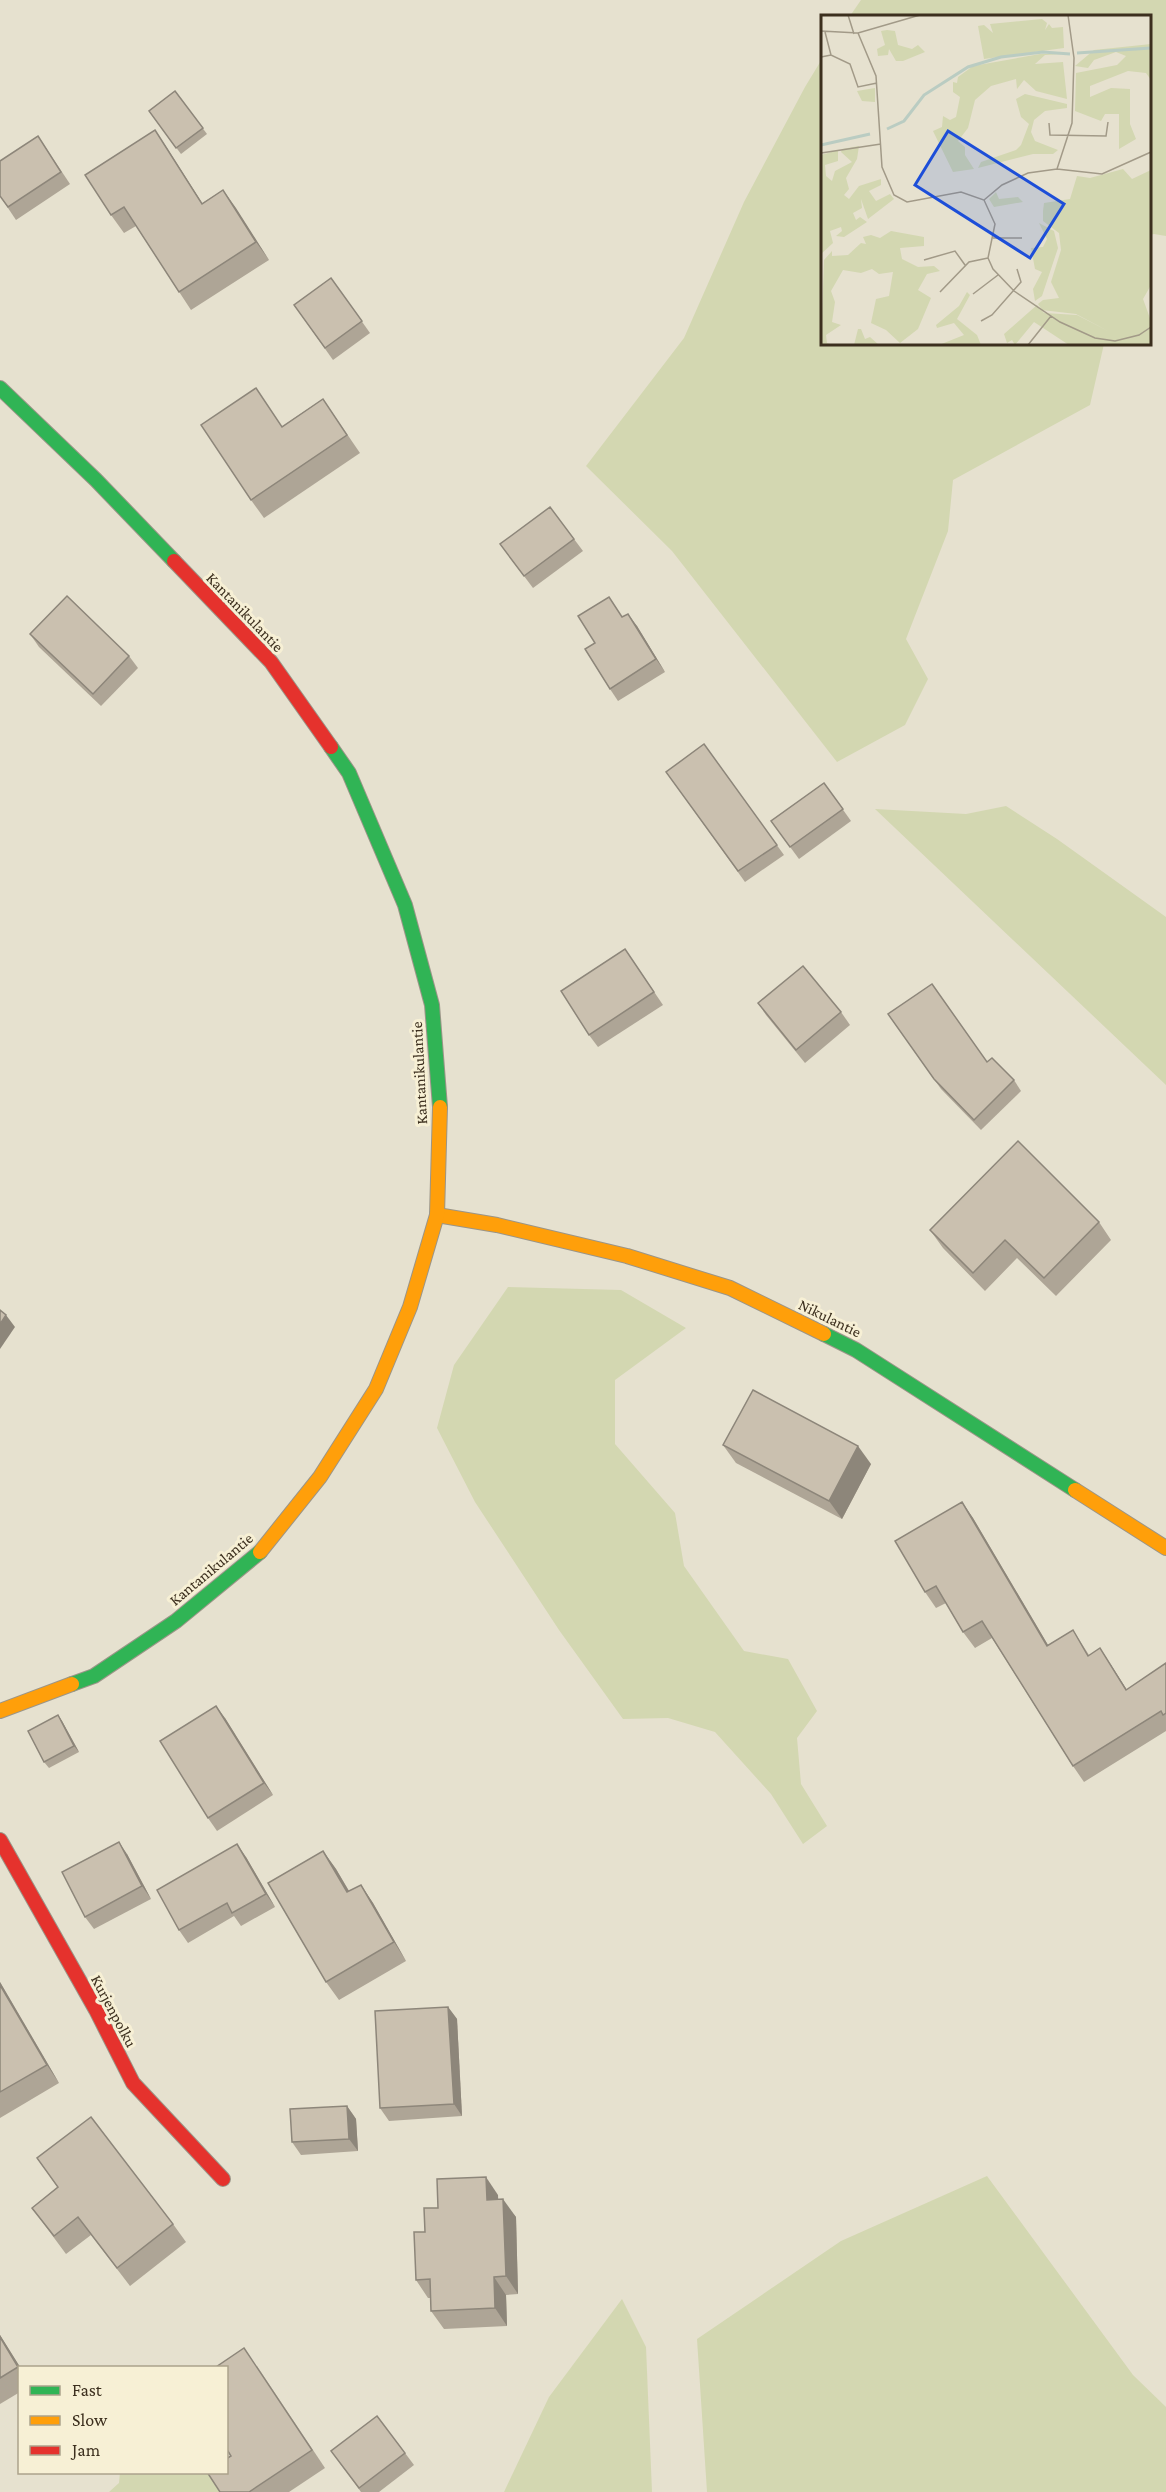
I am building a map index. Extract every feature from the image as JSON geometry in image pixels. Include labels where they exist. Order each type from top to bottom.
[{"type":"street","name":"Kantanikulantie","points":[[0,388],[96,480],[271,662],[349,773],[405,904],[432,1005],[440,1107],[437,1215],[410,1307],[376,1389],[320,1477],[264,1548],[176,1621],[94,1676],[0,1711]]},
{"type":"street","name":"Nikulantie","points":[[437,1215],[497,1225],[627,1256],[730,1287],[856,1350],[1166,1548]]},
{"type":"street","name":"Kurjenpolku","points":[[0,1840],[96,2010],[133,2083],[223,2179]]},
{"type":"green space","points":[[861,0],[1166,0],[1166,236],[1151,235],[1151,15],[851,15]]},
{"type":"green space","points":[[821,61],[821,345],[1104,345],[1090,405],[953,480],[948,531],[906,639],[928,679],[905,725],[837,762],[672,551],[586,466],[684,338],[744,202]]},
{"type":"green space","points":[[1006,806],[1057,839],[1166,917],[1166,1085],[875,809],[966,814]]},
{"type":"green space","points":[[508,1287],[621,1290],[686,1328],[615,1380],[615,1444],[675,1513],[684,1566],[744,1651],[788,1659],[817,1711],[797,1738],[801,1784],[827,1826],[803,1844],[771,1794],[715,1732],[668,1718],[623,1719],[559,1630],[475,1502],[437,1428],[454,1365]]},
{"type":"green space","points":[[987,2176],[1133,2375],[1166,2407],[1166,2492],[707,2492],[697,2339],[841,2241]]},
{"type":"green space","points":[[622,2299],[646,2347],[652,2492],[504,2492],[549,2397]]},
{"type":"green space","points":[[120,2474],[221,2474],[236,2492],[109,2492],[119,2483]]},
{"type":"building","points":[[175,91],[203,128],[176,148],[149,111]]},
{"type":"building","points":[[155,130],[202,204],[223,190],[256,242],[179,292],[124,207],[111,215],[85,175]]},
{"type":"building","points":[[38,136],[61,172],[8,207],[0,196],[0,161]]},
{"type":"building","points":[[331,278],[362,321],[325,348],[294,305]]},
{"type":"building","points":[[256,388],[282,427],[323,399],[347,435],[251,500],[201,425]]},
{"type":"building","points":[[550,507],[574,539],[524,576],[500,544]]},
{"type":"building","points":[[67,596],[129,656],[93,694],[30,634]]},
{"type":"building","points":[[609,597],[622,617],[628,614],[656,659],[610,689],[585,649],[595,643],[578,616]]},
{"type":"building","points":[[704,744],[777,845],[738,871],[666,772]]},
{"type":"building","points":[[824,783],[843,809],[790,847],[771,821]]},
{"type":"building","points":[[625,949],[654,992],[589,1035],[561,991]]},
{"type":"building","points":[[803,966],[841,1012],[796,1050],[758,1003]]},
{"type":"building","points":[[932,984],[987,1062],[992,1058],[1014,1080],[974,1120],[934,1079],[888,1014]]},
{"type":"building","points":[[1018,1141],[1099,1222],[1044,1278],[1005,1240],[973,1273],[930,1230]]},
{"type":"building","points":[[0,1310],[6,1315],[0,1324]]},
{"type":"building","points":[[753,1390],[858,1446],[829,1501],[723,1445]]},
{"type":"building","points":[[962,1502],[1047,1646],[1073,1630],[1088,1656],[1100,1648],[1126,1690],[1166,1663],[1166,1713],[1163,1715],[1161,1711],[1073,1766],[982,1621],[963,1632],[936,1586],[925,1592],[895,1541]]},
{"type":"building","points":[[216,1706],[264,1783],[208,1818],[160,1741]]},
{"type":"building","points":[[58,1715],[74,1746],[44,1762],[28,1731]]},
{"type":"building","points":[[119,1842],[142,1886],[85,1917],[62,1872]]},
{"type":"building","points":[[237,1844],[266,1894],[232,1913],[227,1903],[179,1930],[157,1890]]},
{"type":"building","points":[[323,1851],[347,1892],[361,1885],[394,1942],[326,1982],[268,1883]]},
{"type":"building","points":[[0,1985],[47,2065],[0,2092]]},
{"type":"building","points":[[448,2007],[454,2104],[380,2108],[375,2011]]},
{"type":"building","points":[[347,2106],[349,2139],[292,2142],[290,2109]]},
{"type":"building","points":[[91,2117],[173,2224],[117,2268],[78,2217],[54,2236],[32,2208],[58,2187],[37,2158]]},
{"type":"building","points":[[486,2177],[487,2200],[503,2199],[506,2276],[494,2277],[495,2308],[431,2311],[430,2279],[416,2280],[414,2232],[425,2232],[424,2208],[438,2208],[437,2179]]},
{"type":"building","points":[[0,2337],[18,2367],[0,2378]]},
{"type":"building","points":[[244,2348],[312,2450],[249,2492],[220,2492],[208,2474],[228,2474],[228,2458],[231,2456],[228,2451],[228,2366],[217,2366]]},
{"type":"building","points":[[377,2416],[405,2453],[359,2488],[331,2451]]},
{"type":"traffic: fast","points":[[0,388],[96,480],[174,561]]},
{"type":"traffic: fast","points":[[331,747],[349,773],[405,905],[432,1005],[440,1107]]},
{"type":"traffic: fast","points":[[824,1334],[856,1350],[1075,1490]]},
{"type":"traffic: fast","points":[[72,1684],[94,1676],[176,1621],[260,1552]]},
{"type":"traffic: slow","points":[[260,1552],[320,1477],[376,1389],[410,1307],[437,1215],[440,1107]]},
{"type":"traffic: slow","points":[[437,1215],[497,1225],[627,1256],[730,1288],[824,1334]]},
{"type":"traffic: slow","points":[[1075,1490],[1166,1548]]},
{"type":"traffic: slow","points":[[0,1711],[72,1684]]},
{"type":"traffic: jam","points":[[174,561],[271,662],[331,747]]},
{"type":"traffic: jam","points":[[0,1840],[96,2010],[133,2083],[223,2179]]}]
